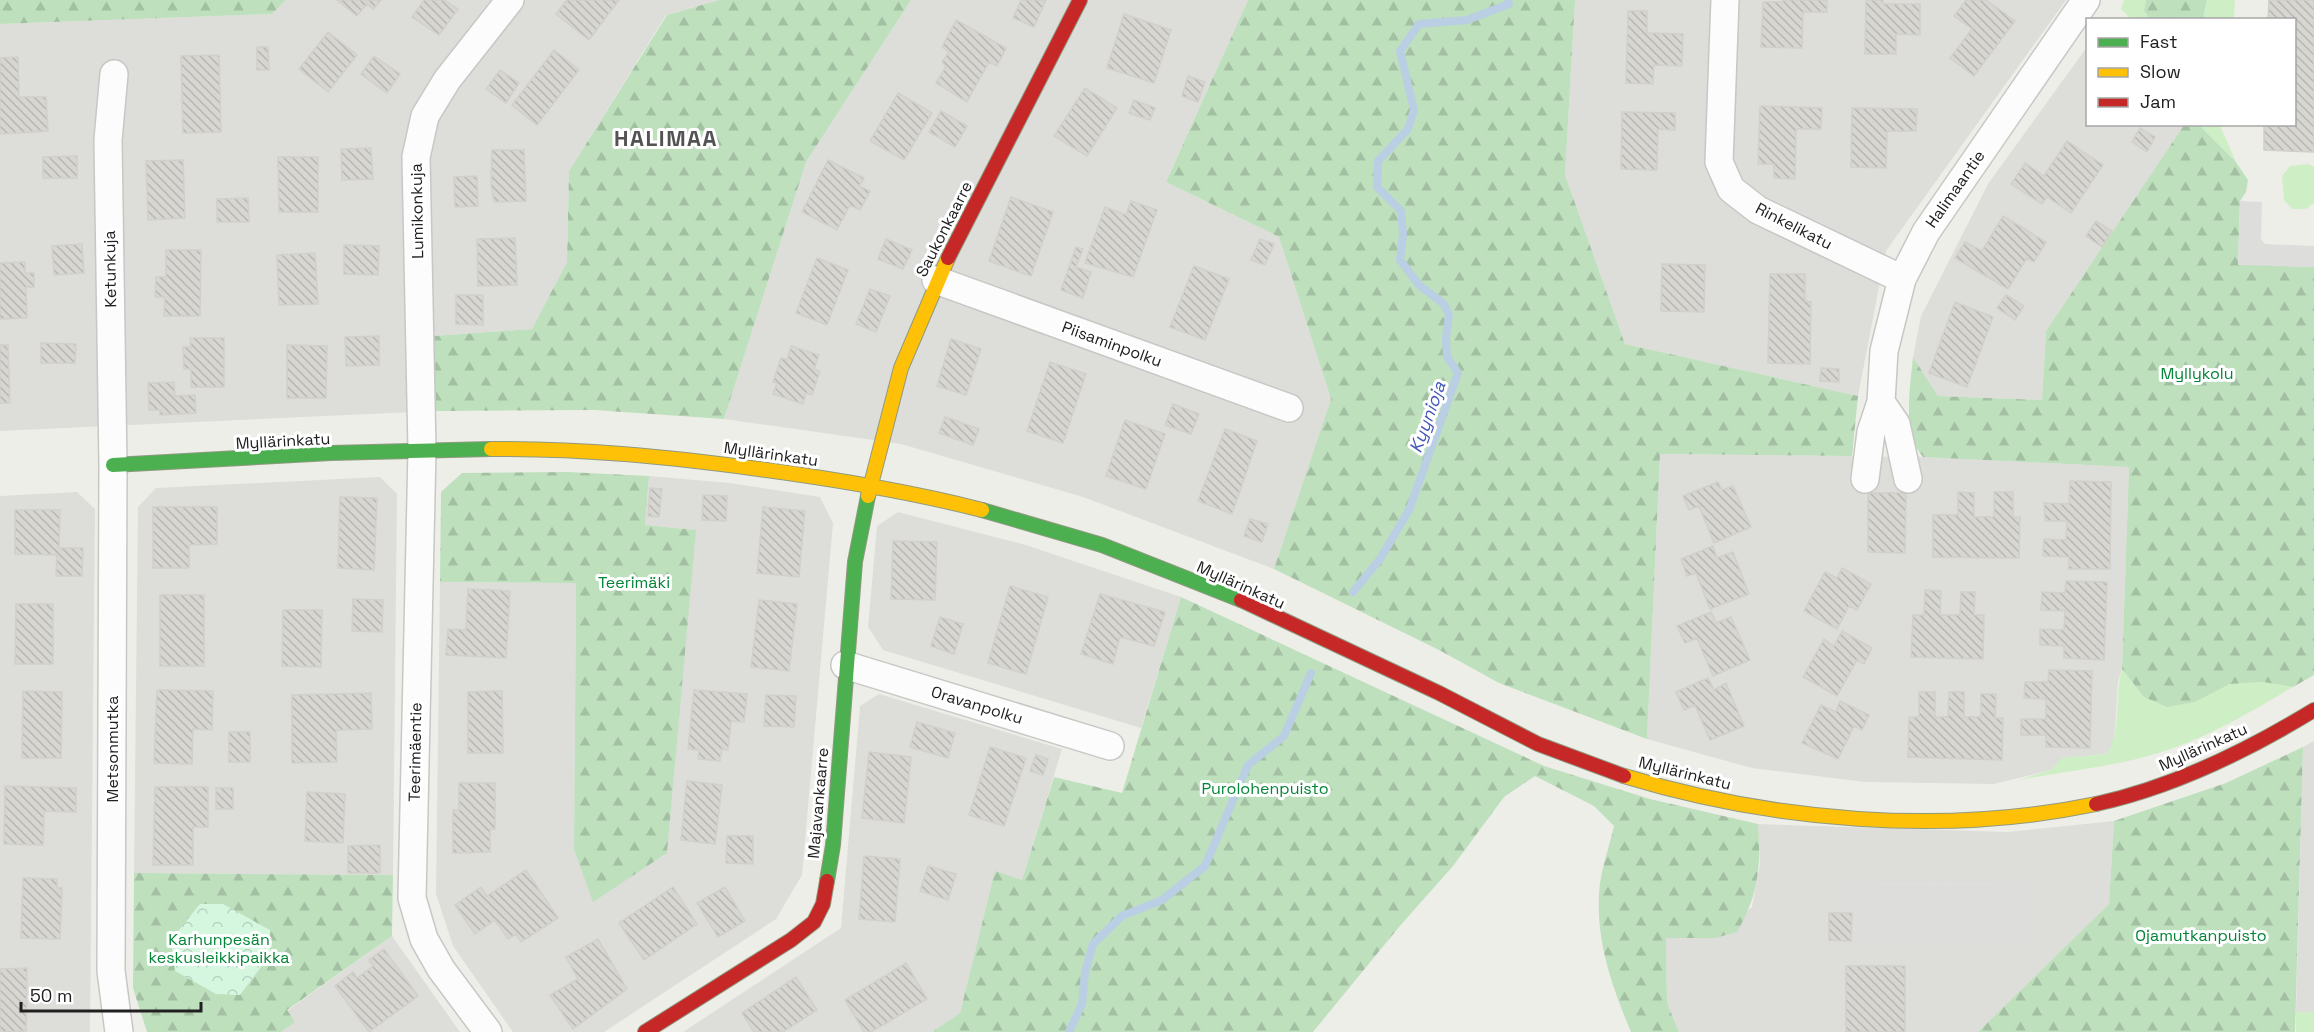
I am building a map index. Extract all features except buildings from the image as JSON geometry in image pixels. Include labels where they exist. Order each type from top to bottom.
[{"type":"street","name":"Lumikonkuja","points":[[422,450],[416,157],[425,116],[430,107],[447,80],[510,0]]},
{"type":"street","name":"Saukonkaarre","points":[[870,484],[901,368],[936,280],[1080,0]]},
{"type":"street","name":"Rinkelikatu","points":[[1725,0],[1719,162],[1731,189],[1758,210],[1902,279]]},
{"type":"street","name":"Halimaantie","points":[[1865,479],[1871,432],[1881,402],[1884,351],[1902,279],[1926,232],[2086,0]]},
{"type":"street","name":"Ketunkuja","points":[[113,465],[108,140],[114,74]]},
{"type":"street","name":"Piisaminpolku","points":[[936,280],[1289,408]]},
{"type":"street","points":[[1881,402],[1896,424],[1908,479]]},
{"type":"street","name":"Myllärinkatu","points":[[113,465],[422,450],[549,449],[656,454],[870,484],[989,513],[1105,546],[1217,591],[1452,699],[1549,749],[1614,772],[1683,792],[1747,805],[1888,821],[1958,820],[2023,814],[2111,801],[2187,776],[2290,725],[2314,710]]},
{"type":"street","name":"Teerimäentie","points":[[422,450],[412,898],[424,939],[441,969],[488,1032]]},
{"type":"street","name":"Metsonmutka","points":[[113,465],[111,971],[119,1032]]},
{"type":"street","name":"Majavankaarre","points":[[645,1032],[791,940],[813,922],[823,904],[833,844],[844,665],[855,562],[870,484]]},
{"type":"street","name":"Oravanpolku","points":[[844,665],[1110,746]]},
{"type":"shaded area","points":[[286,0],[719,0],[666,15],[569,171],[567,262],[532,329],[434,336],[436,411],[0,431],[0,24],[272,14]]},
{"type":"shaded area","points":[[911,0],[1248,0],[1166,182],[1279,237],[1331,399],[1274,569],[1083,497],[901,444],[724,419],[806,162]]},
{"type":"shaded area","points":[[1575,0],[2066,0],[1886,251],[1858,396],[1625,344],[1565,175]]},
{"type":"shaded area","points":[[2086,48],[2086,126],[2183,126],[2046,331],[2042,400],[1938,396],[1913,357],[1921,316],[1988,184]]},
{"type":"shaded area","points":[[2240,201],[2262,202],[2261,239],[2265,244],[2314,246],[2314,267],[2238,265]]},
{"type":"shaded area","points":[[1660,454],[1923,457],[2129,467],[2122,669],[2118,682],[2114,742],[2107,754],[2063,758],[2051,770],[1994,784],[1865,782],[1752,768],[1647,739]]},
{"type":"shaded area","points":[[649,476],[730,483],[820,497],[833,523],[802,875],[776,919],[604,1032],[513,1032],[453,946],[436,894],[440,582],[576,583],[574,850],[593,901],[667,853],[695,530],[645,525]]},
{"type":"shaded area","points":[[380,477],[397,494],[393,875],[134,873],[138,507],[156,488]]},
{"type":"shaded area","points":[[77,492],[95,509],[90,1032],[0,1032],[0,496]]},
{"type":"shaded area","points":[[898,512],[1026,545],[1181,597],[1141,728],[883,650],[868,627],[877,526]]},
{"type":"shaded area","points":[[879,694],[1062,749],[1022,880],[995,872],[960,1013],[932,1032],[683,1032],[841,928],[860,706]]},
{"type":"shaded area","points":[[2314,741],[2314,1012],[2296,1012],[2303,747]]},
{"type":"shaded area","points":[[2114,821],[2109,904],[1978,1032],[1679,1032],[1667,1003],[1666,938],[1715,938],[1752,907],[1760,865],[1758,824],[2007,832]],"holes":[[[1835,883],[2034,884],[1851,940],[1852,913]]]},
{"type":"shaded area","points":[[1835,883],[2034,884],[2034,943],[1851,941],[1852,914],[1835,913]]},
{"type":"shaded area","points":[[392,936],[460,1032],[281,1032],[295,1022],[287,1011]]},
{"type":"green space","points":[[0,0],[286,0],[272,14],[0,24]]},
{"type":"green space","points":[[719,0],[911,0],[806,162],[724,419],[594,410],[436,411],[434,336],[532,329],[567,262],[569,171],[667,15]]},
{"type":"green space","points":[[1248,0],[1575,0],[1565,175],[1625,344],[1858,396],[1852,456],[1660,454],[1647,739],[1499,683],[1441,651],[1274,569],[1331,399],[1279,237],[1166,182]]},
{"type":"green space","points":[[2124,0],[2146,0],[2144,11],[2150,18],[2130,18],[2121,9]]},
{"type":"green space","points":[[2146,0],[2207,0],[2203,18],[2149,18],[2144,11]]},
{"type":"green space","points":[[2207,0],[2235,0],[2234,18],[2203,18]]},
{"type":"green space","name":"Myllykolu","points":[[2183,126],[2200,126],[2236,162],[2248,180],[2246,192],[2240,201],[2238,264],[2314,267],[2314,675],[2293,687],[2263,682],[2230,684],[2195,702],[2167,707],[2144,697],[2122,669],[2129,467],[1923,457],[1916,447],[1910,423],[1909,396],[1913,357],[1938,396],[2042,400],[2046,331]]},
{"type":"green space","points":[[2200,126],[2220,126],[2236,162]]},
{"type":"green space","points":[[2309,164],[2314,167],[2314,203],[2306,209],[2292,209],[2284,200],[2282,176],[2290,166]]},
{"type":"green space","name":"Teerimäki","points":[[567,472],[649,476],[645,525],[696,530],[667,853],[593,902],[574,850],[576,583],[440,582],[441,492],[462,473]]},
{"type":"green space","name":"Purolohenpuisto","points":[[1181,597],[1544,766],[1650,799],[1758,824],[1757,880],[1750,905],[1737,932],[1715,938],[1666,938],[1667,1003],[1679,1032],[1631,1032],[1612,982],[1600,930],[1599,894],[1614,826],[1594,806],[1535,776],[1504,797],[1453,866],[1399,927],[1313,1032],[932,1032],[960,1013],[995,871],[1022,880],[1054,777],[1122,793]]},
{"type":"green space","points":[[2122,669],[2144,697],[2195,702],[2230,684],[2263,682],[2293,687],[2226,725],[2164,751],[2102,766],[2018,780],[2051,770],[2062,758],[2107,754],[2115,734]]},
{"type":"green space","name":"Ojamutkanpuisto","points":[[2303,747],[2295,1032],[1978,1032],[2109,904],[2114,821],[2226,783]]},
{"type":"green space","points":[[134,873],[393,875],[392,936],[287,1010],[295,1022],[281,1032],[147,1032],[133,988]]},
{"type":"green space","name":"Karhunpesän keskusleikkipaikka","points":[[200,904],[223,904],[270,930],[270,955],[240,995],[216,994],[175,971],[171,940]]},
{"type":"green space","points":[[2296,1012],[2314,1012],[2314,1032],[2296,1032]]},
{"type":"waterway","name":"Kyynioja","points":[[1353,592],[1380,559],[1409,510],[1458,373],[1447,357],[1446,338],[1449,315],[1444,304],[1419,285],[1400,260],[1403,235],[1401,211],[1377,187],[1378,161],[1408,129],[1414,110],[1400,51],[1419,24],[1467,20],[1509,4],[1508,0]]},
{"type":"waterway","name":"Kyynioja","points":[[1069,1032],[1082,1004],[1085,972],[1093,944],[1122,916],[1162,900],[1205,866],[1248,765],[1284,736],[1311,673]]},
{"type":"traffic: fast","points":[[113,465],[331,453],[491,449]]},
{"type":"traffic: fast","points":[[827,881],[833,845],[855,562],[868,496]]},
{"type":"traffic: fast","points":[[982,510],[1102,545],[1241,600]]},
{"type":"traffic: slow","points":[[868,496],[901,368],[948,258]]},
{"type":"traffic: slow","points":[[491,449],[592,452],[725,465],[871,486],[982,510]]},
{"type":"traffic: slow","points":[[1624,776],[1739,804],[1858,819],[1918,821],[1979,819],[2038,814],[2096,804]]},
{"type":"traffic: jam","points":[[948,258],[1080,0]]},
{"type":"traffic: jam","points":[[1241,600],[1439,693],[1538,744],[1624,776]]},
{"type":"traffic: jam","points":[[2096,804],[2182,778],[2263,740],[2314,710]]},
{"type":"traffic: jam","points":[[645,1032],[791,940],[814,922],[823,904],[827,881]]},
{"type":"district","name":"HALIMAA","points":[[666,138]]}]
